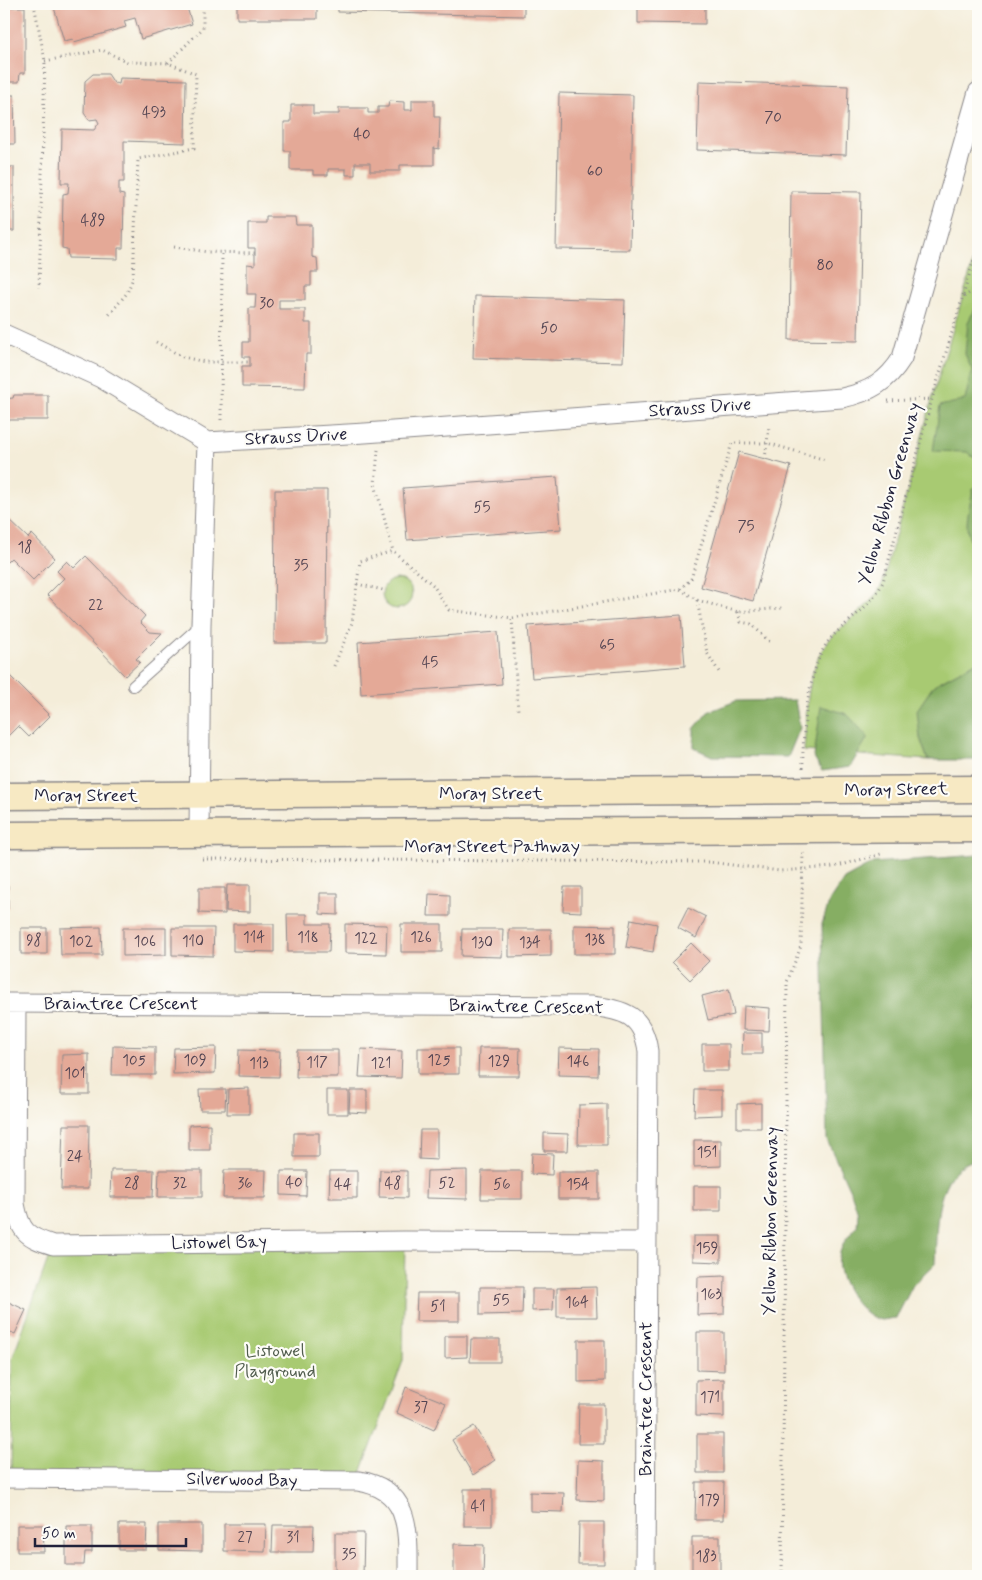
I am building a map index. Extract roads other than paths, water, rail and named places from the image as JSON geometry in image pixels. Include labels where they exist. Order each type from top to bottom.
[{"type":"street","name":"Strauss Drive","points":[[206,442],[380,432],[842,398],[861,394],[877,386],[893,372],[902,358],[978,92]]},
{"type":"street","points":[[4,334],[92,373],[206,442],[201,624],[199,834]]},
{"type":"street","name":"Moray Street","points":[[4,796],[978,789]]},
{"type":"street","name":"Moray Street","points":[[4,834],[978,829]]},
{"type":"street","name":"Listowel Bay","points":[[10,1004],[15,1204],[18,1223],[28,1235],[38,1241],[53,1245],[405,1241],[647,1242]]},
{"type":"street","name":"Braintree Crescent","points":[[10,1004],[591,1006],[625,1012],[642,1027],[648,1051],[646,1576]]},
{"type":"street","name":"Silverwood Bay","points":[[4,1478],[370,1483],[383,1488],[404,1514],[408,1536],[408,1576]]},
{"type":"lane","points":[[133,686],[201,624]]},
{"type":"park label","name":"Listowel Playground","points":[[275,1361]]}]
